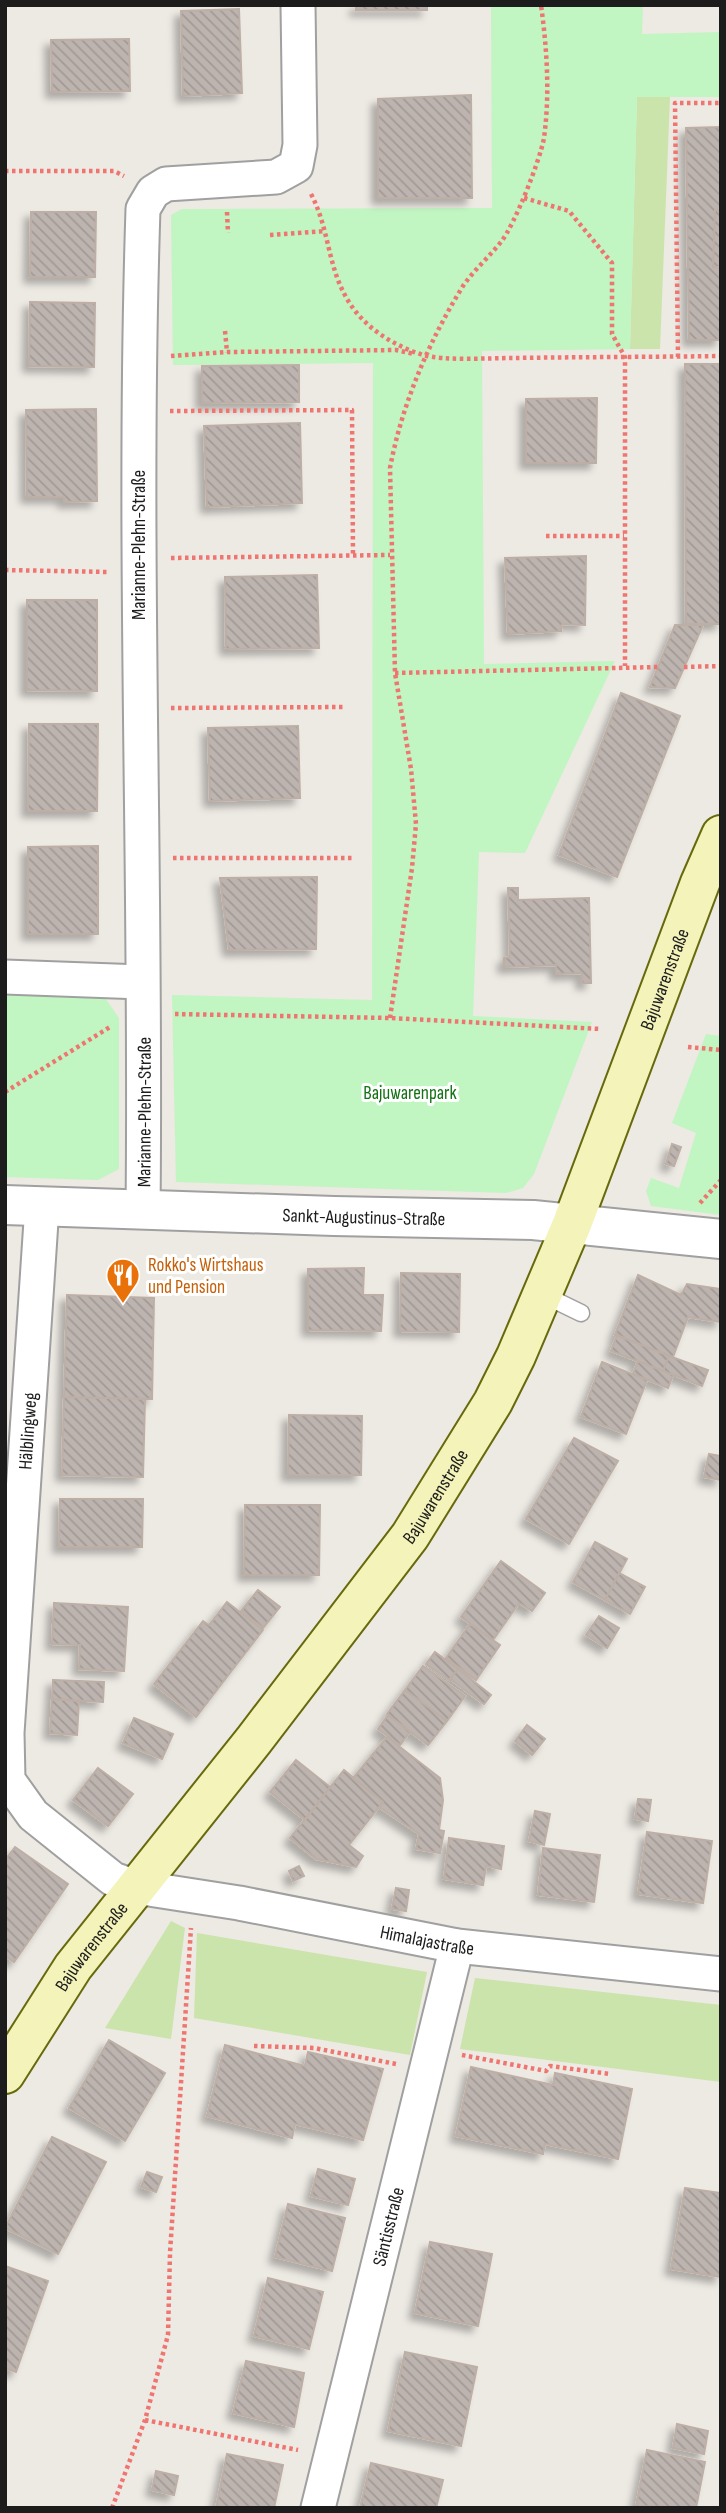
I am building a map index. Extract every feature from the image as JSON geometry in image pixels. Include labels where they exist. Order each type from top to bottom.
[{"type":"main road","name":"Bajuwarenstraße","points":[[5,2074],[73,1967],[254,1740],[410,1536],[493,1402],[572,1224],[695,895],[721,835]]},
{"type":"street","points":[[153,192],[166,184],[276,177],[296,166],[300,145],[298,5]]},
{"type":"street","name":"Marianne-Plehn-Straße","points":[[144,1209],[138,358],[143,209],[153,192]]},
{"type":"street","points":[[5,977],[142,997]]},
{"type":"street","name":"Sankt-Augustinus-Straße","points":[[23,1205],[533,1220],[721,1239]]},
{"type":"street","name":"Hälblingweg","points":[[23,1205],[7,1733],[8,1780],[33,1815],[113,1879],[136,1887]]},
{"type":"street","name":"Himalajastraße","points":[[136,1887],[239,1903],[457,1946],[721,1974]]},
{"type":"street","name":"Säntisstraße","points":[[318,2508],[431,2061],[457,1946]]},
{"type":"lane","points":[[542,1294],[581,1313]]},
{"type":"path","points":[[390,1018],[416,824],[411,769],[395,673],[390,555],[390,468],[396,435],[425,356],[464,284],[504,239],[524,198],[543,140],[548,56],[541,5]]},
{"type":"path","points":[[678,357],[675,103],[721,103]]},
{"type":"path","points":[[5,171],[114,171],[153,192]]},
{"type":"path","points":[[524,198],[569,211],[612,263],[612,334],[625,358],[625,666]]},
{"type":"path","points":[[270,235],[325,231],[339,286],[358,314],[387,340],[425,356]]},
{"type":"path","points":[[225,331],[227,352]]},
{"type":"path","points":[[138,358],[227,352],[396,351],[425,356],[721,356]]},
{"type":"path","points":[[138,412],[352,410],[353,555]]},
{"type":"path","points":[[546,536],[624,536]]},
{"type":"path","points":[[5,570],[390,555]]},
{"type":"path","points":[[684,667],[721,666]]},
{"type":"path","points":[[395,673],[659,667]]},
{"type":"path","points":[[139,708],[345,707]]},
{"type":"path","points":[[141,858],[352,858]]},
{"type":"path","points":[[5,1092],[116,1023],[142,997],[390,1018],[601,1029]]},
{"type":"path","points":[[688,1047],[721,1050]]},
{"type":"path","points":[[112,2508],[145,2420],[168,2335],[171,2240],[191,1917]]},
{"type":"path","points":[[254,2046],[314,2048],[546,2071],[550,2066],[610,2074]]},
{"type":"path","points":[[145,2420],[330,2456]]},
{"type":"green space","name":"Bajuwarenpark","points":[[491,5],[643,5],[642,34],[721,32],[721,97],[637,97],[630,349],[482,351],[484,664],[615,661],[525,853],[479,852],[473,1016],[592,1022],[534,1174],[523,1188],[506,1193],[176,1182],[172,995],[372,1000],[373,363],[173,365],[171,215],[182,209],[492,208]]},
{"type":"green space","points":[[637,97],[670,97],[660,349],[630,349]]},
{"type":"green space","points":[[5,991],[103,995],[119,1018],[119,1169],[98,1180],[5,1177]]},
{"type":"green space","points":[[706,1034],[721,1036],[721,1215],[651,1206],[646,1191],[651,1178],[679,1188],[696,1133],[672,1123]]},
{"type":"green space","points":[[171,1921],[185,1928],[171,2039],[105,2028]]},
{"type":"green space","points":[[197,1933],[427,1972],[410,2055],[194,2018]]},
{"type":"green space","points":[[475,1978],[721,2005],[721,2082],[460,2049]]},
{"type":"building","points":[[356,5],[427,5],[427,10],[356,10]]},
{"type":"building","points":[[239,9],[242,93],[183,96],[181,11]]},
{"type":"building","points":[[129,39],[130,91],[52,92],[51,40]]},
{"type":"building","points":[[471,95],[472,198],[378,198],[378,99]]},
{"type":"building","points":[[721,127],[721,210],[715,210],[713,267],[721,267],[721,340],[689,340],[686,128]]},
{"type":"building","points":[[715,210],[721,210],[721,267],[713,267]]},
{"type":"building","points":[[31,212],[96,212],[95,277],[30,277]]},
{"type":"building","points":[[30,302],[95,303],[94,367],[29,366]]},
{"type":"building","points":[[685,364],[721,364],[721,624],[686,624]]},
{"type":"building","points":[[299,365],[299,402],[202,403],[202,366]]},
{"type":"building","points":[[597,398],[596,463],[526,463],[526,399]]},
{"type":"building","points":[[96,409],[97,501],[64,502],[64,497],[27,497],[26,410]]},
{"type":"building","points":[[300,423],[302,503],[207,507],[204,426]]},
{"type":"building","points":[[586,556],[585,625],[562,624],[561,631],[508,634],[505,558]]},
{"type":"building","points":[[317,575],[319,648],[226,649],[225,577]]},
{"type":"building","points":[[27,600],[97,600],[97,691],[27,690]]},
{"type":"building","points":[[675,625],[703,625],[675,688],[650,687]]},
{"type":"building","points":[[621,693],[680,716],[617,877],[559,855]]},
{"type":"building","points":[[29,724],[98,724],[97,811],[28,811]]},
{"type":"building","points":[[298,726],[300,798],[210,801],[208,728]]},
{"type":"building","points":[[98,846],[98,934],[28,934],[28,847]]},
{"type":"building","points":[[317,877],[316,949],[229,950],[220,878]]},
{"type":"building","points":[[508,888],[518,888],[518,900],[589,898],[591,983],[582,983],[582,973],[556,974],[556,965],[504,967],[504,958],[510,957]]},
{"type":"building","points":[[672,1144],[681,1147],[674,1166],[666,1164]]},
{"type":"building","points":[[364,1268],[363,1295],[383,1295],[381,1331],[308,1330],[308,1269]]},
{"type":"building","points":[[401,1273],[460,1274],[459,1332],[400,1331]]},
{"type":"building","points":[[638,1275],[681,1295],[687,1284],[721,1289],[721,1322],[688,1317],[673,1357],[615,1335]]},
{"type":"building","points":[[67,1295],[154,1298],[152,1399],[64,1397]]},
{"type":"building","points":[[617,1335],[669,1356],[663,1371],[611,1351]]},
{"type":"building","points":[[669,1356],[708,1370],[702,1386],[663,1371]]},
{"type":"building","points":[[638,1361],[673,1375],[668,1388],[633,1374]]},
{"type":"building","points":[[602,1362],[647,1380],[626,1434],[581,1417]]},
{"type":"building","points":[[64,1397],[145,1399],[143,1477],[62,1475]]},
{"type":"building","points":[[289,1415],[362,1416],[361,1475],[288,1475]]},
{"type":"building","points":[[574,1438],[618,1461],[569,1544],[526,1519]]},
{"type":"building","points":[[709,1454],[721,1456],[721,1480],[704,1477]]},
{"type":"building","points":[[60,1499],[143,1499],[142,1547],[59,1547]]},
{"type":"building","points":[[245,1505],[320,1505],[319,1575],[244,1575]]},
{"type":"building","points":[[595,1542],[627,1559],[605,1600],[573,1582]]},
{"type":"building","points":[[501,1561],[545,1593],[532,1611],[519,1603],[493,1640],[461,1617]]},
{"type":"building","points":[[619,1573],[645,1587],[630,1614],[605,1600]]},
{"type":"building","points":[[258,1590],[280,1607],[263,1628],[241,1611]]},
{"type":"building","points":[[227,1602],[263,1630],[196,1717],[154,1684],[203,1621],[209,1625]]},
{"type":"building","points":[[54,1603],[128,1607],[124,1671],[79,1669],[80,1645],[52,1644]]},
{"type":"building","points":[[599,1616],[619,1628],[607,1648],[586,1635]]},
{"type":"building","points":[[470,1624],[500,1645],[476,1680],[446,1658]]},
{"type":"building","points":[[435,1652],[458,1669],[449,1680],[426,1664]]},
{"type":"building","points":[[423,1666],[465,1696],[447,1721],[405,1690]]},
{"type":"building","points":[[458,1669],[491,1695],[484,1704],[450,1679]]},
{"type":"building","points":[[53,1680],[104,1682],[103,1702],[52,1699]]},
{"type":"building","points":[[405,1690],[447,1721],[428,1745],[387,1714]]},
{"type":"building","points":[[52,1699],[79,1701],[77,1735],[50,1733]]},
{"type":"building","points":[[388,1715],[410,1732],[400,1745],[378,1729]]},
{"type":"building","points":[[134,1718],[173,1734],[162,1759],[123,1743]]},
{"type":"building","points":[[527,1725],[545,1739],[532,1755],[515,1741]]},
{"type":"building","points":[[387,1737],[440,1778],[443,1800],[439,1830],[444,1831],[440,1853],[416,1849],[419,1834],[379,1807],[383,1802],[353,1778]]},
{"type":"building","points":[[296,1760],[330,1787],[305,1820],[270,1792]]},
{"type":"building","points":[[98,1768],[133,1794],[108,1826],[73,1800]]},
{"type":"building","points":[[344,1770],[383,1802],[349,1845],[363,1856],[356,1867],[316,1859],[290,1838]]},
{"type":"building","points":[[638,1799],[651,1800],[648,1821],[635,1819]]},
{"type":"building","points":[[535,1811],[550,1814],[544,1845],[529,1841]]},
{"type":"building","points":[[647,1832],[712,1841],[703,1903],[638,1894]]},
{"type":"building","points":[[449,1838],[504,1846],[501,1869],[486,1866],[483,1885],[444,1879]]},
{"type":"building","points":[[15,1847],[68,1884],[14,1962],[5,1956],[5,1860]]},
{"type":"building","points":[[543,1848],[600,1855],[594,1902],[538,1895]]},
{"type":"building","points":[[299,1866],[304,1876],[293,1881],[289,1871]]},
{"type":"building","points":[[396,1888],[409,1890],[406,1911],[392,1909]]},
{"type":"building","points":[[109,2040],[165,2073],[125,2141],[69,2108]]},
{"type":"building","points":[[225,2045],[305,2066],[308,2052],[383,2069],[363,2140],[295,2124],[292,2138],[207,2116]]},
{"type":"building","points":[[471,2067],[553,2085],[555,2073],[632,2089],[618,2159],[545,2144],[543,2154],[456,2136]]},
{"type":"building","points":[[52,2137],[106,2162],[58,2254],[5,2228]]},
{"type":"building","points":[[318,2169],[355,2179],[348,2205],[311,2196]]},
{"type":"building","points":[[147,2172],[162,2177],[156,2192],[141,2187]]},
{"type":"building","points":[[685,2188],[721,2193],[721,2277],[671,2269]]},
{"type":"building","points":[[288,2204],[345,2218],[332,2271],[275,2257]]},
{"type":"building","points":[[430,2242],[492,2254],[478,2326],[415,2313]]},
{"type":"building","points":[[5,2266],[48,2281],[16,2372],[5,2368]]},
{"type":"building","points":[[268,2278],[323,2292],[309,2349],[254,2336]]},
{"type":"building","points":[[405,2352],[477,2367],[461,2446],[388,2431]]},
{"type":"building","points":[[246,2361],[304,2373],[294,2427],[233,2413]]},
{"type":"building","points":[[677,2424],[708,2431],[704,2454],[673,2448]]},
{"type":"building","points":[[647,2450],[705,2462],[696,2508],[636,2506]]},
{"type":"building","points":[[227,2454],[283,2465],[274,2508],[216,2508]]},
{"type":"building","points":[[371,2463],[443,2480],[436,2508],[360,2508]]},
{"type":"building","points":[[156,2471],[178,2476],[174,2495],[152,2490]]},
{"type":"place","name":"Rokko's Wirtshaus und Pension","points":[[123,1305]]}]
